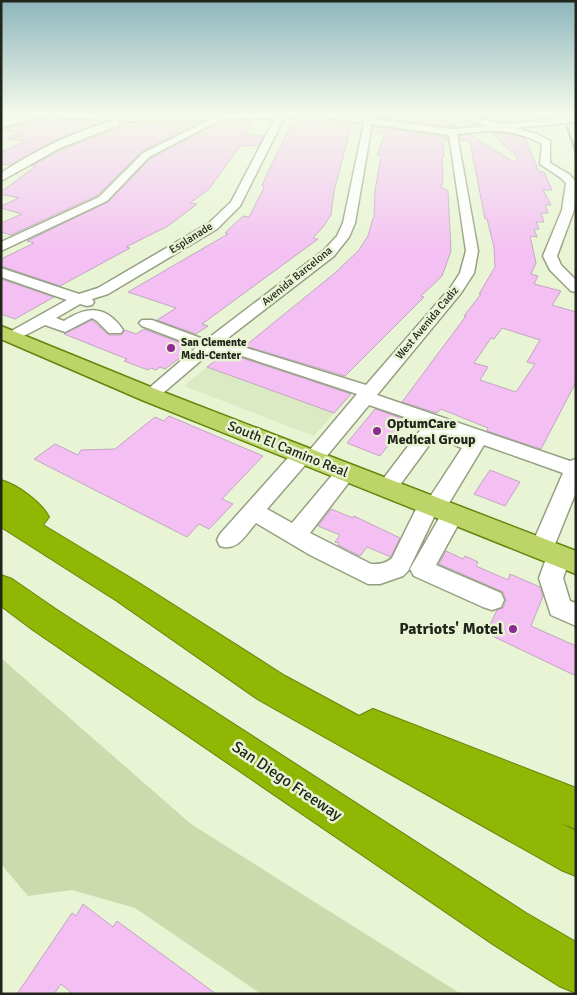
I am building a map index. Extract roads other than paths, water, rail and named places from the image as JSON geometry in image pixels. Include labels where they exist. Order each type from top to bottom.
[{"type":"highway","points":[[1,490],[128,592]]},
{"type":"highway","points":[[1,513],[128,592],[272,688],[576,855]]},
{"type":"highway","name":"San Diego Freeway","points":[[1,588],[45,620],[510,929],[576,969]]},
{"type":"highway","points":[[272,688],[576,809]]},
{"type":"main road","name":"South El Camino Real","points":[[7,335],[150,395],[558,556]]},
{"type":"street","points":[[1,178],[28,159]]},
{"type":"street","points":[[1,247],[103,199],[142,159]]},
{"type":"street","name":"Esplanade","points":[[239,171],[248,159]]},
{"type":"street","name":"Esplanade","points":[[7,335],[44,319],[79,299],[103,291],[213,226],[236,204],[254,159]]},
{"type":"street","name":"Avenida Barcelona","points":[[150,395],[208,346],[329,253],[343,237],[348,223],[361,159]]},
{"type":"street","name":"West Avenida Cadiz","points":[[228,540],[253,511],[308,457],[366,394],[456,290],[467,274],[472,250],[457,159]]},
{"type":"street","points":[[546,159],[545,164],[565,176],[571,183],[568,210],[550,256],[555,267],[576,288]]},
{"type":"street","name":"Esplanade","points":[[79,299],[88,287],[205,219],[224,199],[236,204]]},
{"type":"street","points":[[1,272],[94,304]]},
{"type":"street","points":[[44,319],[66,327],[83,315],[92,313],[104,316],[115,330]]},
{"type":"street","points":[[147,323],[208,346],[228,346],[575,469],[558,556],[551,578],[560,608],[576,615]]},
{"type":"street","points":[[253,511],[295,536],[368,574],[380,574],[395,569],[400,564],[439,509],[474,445],[431,429],[387,488]]},
{"type":"street","points":[[295,536],[346,472]]},
{"type":"street","points":[[439,509],[422,569],[492,600]]},
{"type":"place","name":"San Clemente Medi-Center","points":[[171,348]]},
{"type":"place","name":"OptumCare Medical Group","points":[[377,431]]},
{"type":"place","name":"Patriots' Motel","points":[[513,629]]}]
